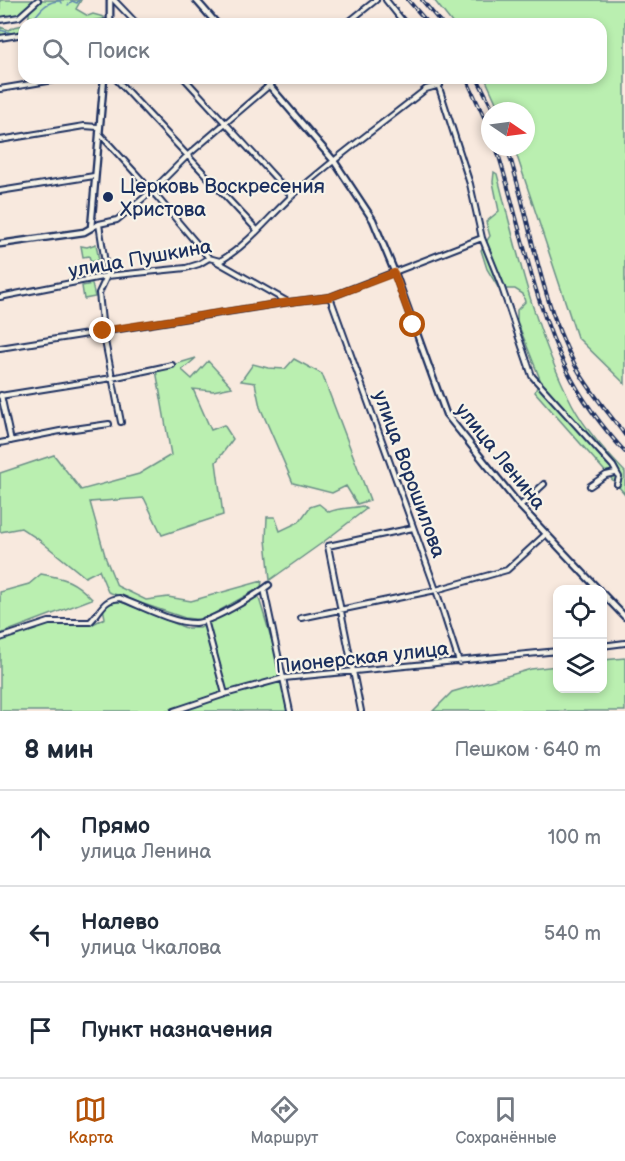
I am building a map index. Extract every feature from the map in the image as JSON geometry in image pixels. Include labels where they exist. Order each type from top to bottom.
[{"type":"street","points":[[0,20],[19,17],[38,0]]},
{"type":"street","points":[[110,18],[112,0]]},
{"type":"street","points":[[112,0],[131,18]]},
{"type":"street","points":[[196,0],[212,18]]},
{"type":"street","points":[[354,18],[376,0]]},
{"type":"street","points":[[386,0],[400,18]]},
{"type":"street","points":[[0,38],[18,35]]},
{"type":"street","points":[[0,89],[30,84]]},
{"type":"street","points":[[91,228],[103,84]]},
{"type":"street","points":[[122,84],[257,230]]},
{"type":"street","points":[[189,84],[292,196]]},
{"type":"street","points":[[0,244],[84,232],[99,224],[117,220],[269,85]]},
{"type":"street","name":"улица Ленина","points":[[269,85],[334,161],[373,220],[444,411],[520,506],[594,585]]},
{"type":"street","points":[[440,85],[470,184],[482,238],[501,285],[532,376],[613,466],[619,477],[617,484]]},
{"type":"street","name":"улица Пушкина","points":[[0,297],[107,276],[186,268],[209,258],[220,261],[241,246],[292,196],[334,161],[426,89],[440,85]]},
{"type":"street","points":[[0,140],[84,126],[98,130],[209,258],[289,302]]},
{"type":"street","points":[[0,191],[94,176]]},
{"type":"street","points":[[99,224],[107,276],[99,293],[103,331],[121,422]]},
{"type":"street","points":[[0,348],[330,297],[482,238]]},
{"type":"street","name":"улица Ворошилова","points":[[330,297],[436,590],[459,662]]},
{"type":"street","points":[[11,441],[1,395],[112,378],[172,365]]},
{"type":"street","points":[[0,443],[109,424]]},
{"type":"street","points":[[590,486],[606,475],[615,473]]},
{"type":"street","points":[[520,506],[543,484]]},
{"type":"street","points":[[361,711],[328,546],[413,528]]},
{"type":"street","points":[[301,618],[436,590],[507,570],[546,534]]},
{"type":"street","points":[[0,638],[49,622],[90,622],[104,604],[113,598],[120,598],[178,620],[197,623],[267,587],[290,711]]},
{"type":"street","points":[[607,597],[625,617]]},
{"type":"street","points":[[205,620],[225,694]]},
{"type":"street","points":[[607,645],[625,643]]},
{"type":"street","name":"Пионерская улица","points":[[174,711],[284,678],[553,652]]},
{"type":"green space","points":[[0,0],[81,0],[76,9],[88,16],[93,14],[104,17],[29,18],[29,11],[17,20],[0,21]]},
{"type":"green space","points":[[434,0],[625,0],[625,384],[577,337],[517,156],[535,156],[535,102],[496,102],[488,84],[607,84],[607,18],[448,18]]},
{"type":"green space","points":[[18,26],[18,36],[0,38],[0,27],[9,30]]},
{"type":"green space","points":[[494,172],[497,174],[528,291],[547,349],[577,413],[596,440],[625,472],[625,494],[535,392],[540,379],[517,321],[517,310],[525,302],[523,294],[515,289],[499,289],[487,269],[481,250],[490,236],[486,222],[499,211],[493,182]]},
{"type":"green space","points":[[96,244],[99,260],[91,262],[89,256],[83,257],[81,246]]},
{"type":"green space","points":[[92,284],[95,297],[84,299],[82,286]]},
{"type":"green space","points":[[196,358],[182,370],[192,379],[208,361],[232,387],[213,391],[193,389],[211,430],[224,425],[233,439],[216,462],[223,515],[162,535],[144,498],[90,502],[106,559],[117,586],[146,600],[168,597],[191,601],[262,581],[261,587],[203,620],[185,618],[108,592],[99,570],[85,577],[21,528],[0,532],[0,473],[54,455],[81,490],[139,474],[171,455],[156,370]]},
{"type":"green space","points":[[294,359],[322,374],[370,500],[357,504],[346,486],[332,493],[293,483],[260,407],[255,383],[241,381],[253,364],[285,369]]},
{"type":"green space","points":[[319,504],[329,512],[362,506],[366,509],[270,580],[266,540],[267,517],[275,517],[280,531],[299,522],[310,507]]},
{"type":"green space","points":[[41,574],[69,581],[92,599],[0,634],[0,592],[29,584]]},
{"type":"green space","points":[[258,595],[283,677],[289,711],[0,711],[0,639],[45,624],[62,622],[91,625],[105,618],[103,608],[105,606],[117,602],[186,628],[200,628]]},
{"type":"green space","points":[[625,658],[625,711],[433,711],[452,692],[531,669],[553,666],[553,693],[607,693],[607,660]]},
{"type":"waterway","points":[[68,5],[72,1],[77,3],[79,0]]},
{"type":"waterway","points":[[34,18],[46,5],[55,1],[62,3]]},
{"type":"waterway","points":[[0,30],[15,34],[18,32]]},
{"type":"railway","points":[[408,0],[424,18]]},
{"type":"railway","points":[[422,0],[437,18]]},
{"type":"railway","points":[[469,84],[481,110]]},
{"type":"railway","points":[[480,84],[489,102]]},
{"type":"railway","points":[[499,156],[535,288],[555,343],[567,370],[586,402],[625,452]]},
{"type":"railway","points":[[510,156],[544,285],[562,338],[585,381],[625,435]]},
{"type":"place","name":"Церковь Воскресения Христова","points":[[108,197]]},
{"type":"route","points":[[103,331],[330,297],[394,273],[413,325]]}]
